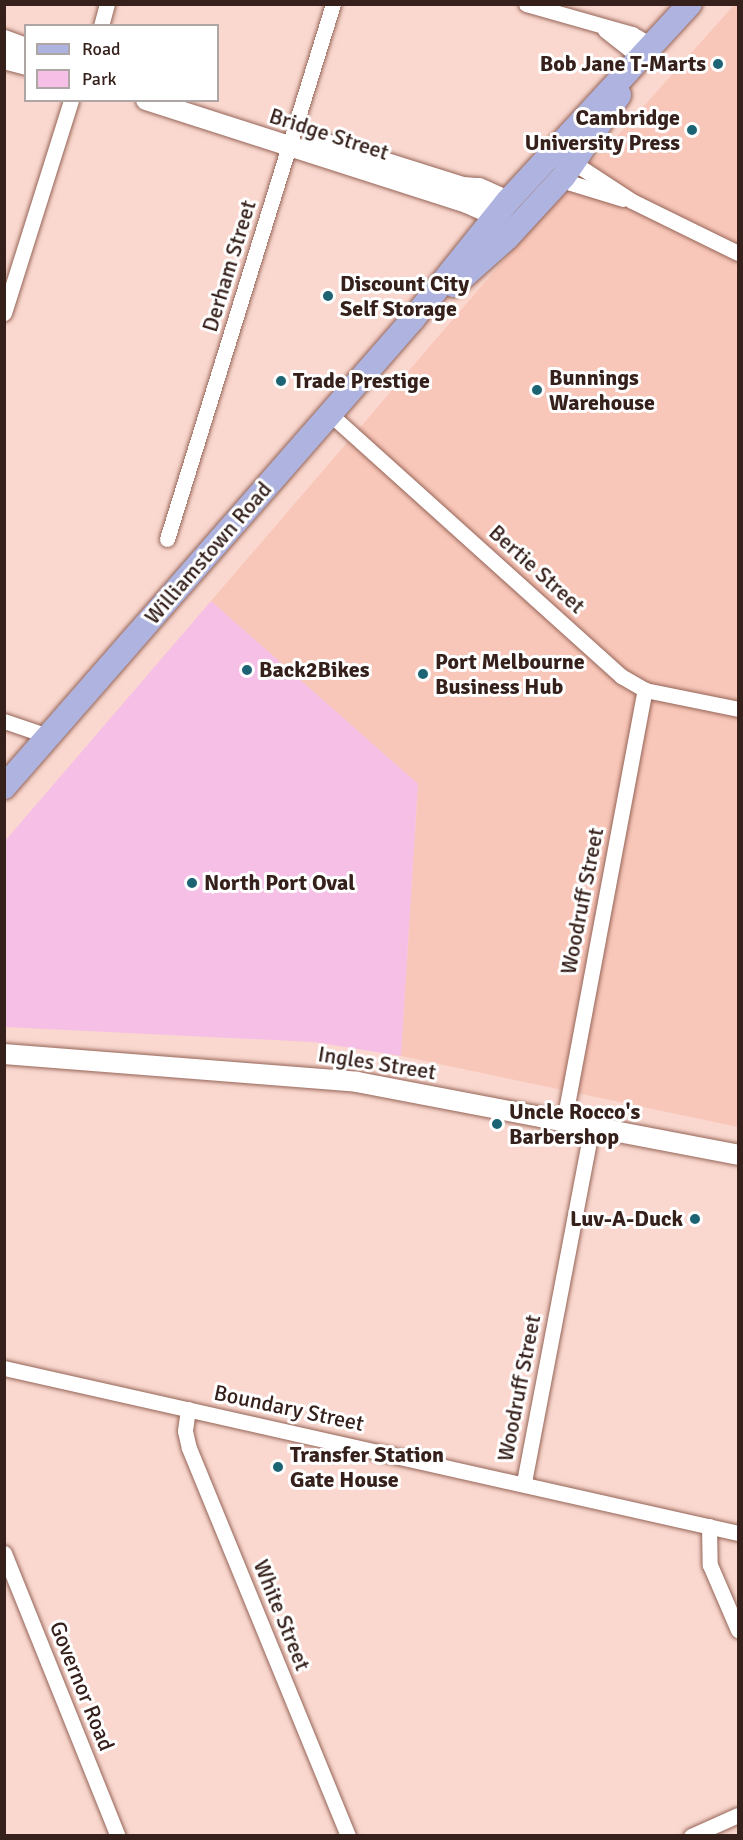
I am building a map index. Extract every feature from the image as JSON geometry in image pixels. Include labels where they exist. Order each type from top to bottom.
[{"type":"main road","name":"Williamstown Road","points":[[4,787],[413,319],[502,208],[551,152],[643,57],[690,4]]},
{"type":"main road","name":"Williamstown Road","points":[[413,319],[521,223],[569,170],[643,57]]},
{"type":"main road","points":[[551,152],[569,170]]},
{"type":"main road","points":[[502,208],[521,223]]},
{"type":"street","points":[[102,24],[107,4]]},
{"type":"street","name":"Derham Street","points":[[167,540],[333,4]]},
{"type":"street","points":[[526,4],[632,34],[643,57]]},
{"type":"street","points":[[4,40],[24,47]]},
{"type":"street","points":[[4,59],[24,64]]},
{"type":"street","points":[[4,313],[70,102]]},
{"type":"street","name":"Bridge Street","points":[[153,102],[290,139],[502,208]]},
{"type":"street","name":"Bridge Street","points":[[195,102],[290,139]]},
{"type":"street","points":[[569,170],[738,253]]},
{"type":"street","name":"Bertie Street","points":[[330,414],[621,675],[645,690],[738,709]]},
{"type":"street","name":"Woodruff Street","points":[[564,1121],[645,690]]},
{"type":"street","points":[[4,721],[48,736]]},
{"type":"street","name":"Ingles Street","points":[[4,1054],[357,1082],[738,1155]]},
{"type":"street","name":"Woodruff Street","points":[[524,1482],[592,1126]]},
{"type":"street","name":"Boundary Street","points":[[4,1368],[524,1482],[738,1533]]},
{"type":"street","name":"White Street","points":[[188,1409],[185,1431],[189,1448],[348,1836]]},
{"type":"street","points":[[709,1526],[710,1565],[738,1630]]},
{"type":"street","name":"Governor Road","points":[[4,1553],[118,1836]]},
{"type":"street","points":[[691,1836],[738,1815]]},
{"type":"shaded area","points":[[734,5],[738,5],[738,1127],[401,1056],[418,784],[211,601],[582,169],[610,144]]},
{"type":"green space","points":[[211,601],[418,784],[401,1056],[314,1042],[5,1027],[5,841]]},
{"type":"place","name":"Bob Jane T-Marts","points":[[718,64]]},
{"type":"place","name":"Cambridge University Press","points":[[692,130]]},
{"type":"place","name":"Discount City Self Storage","points":[[328,296]]},
{"type":"place","name":"Trade Prestige","points":[[281,381]]},
{"type":"place","name":"Bunnings Warehouse","points":[[537,390]]},
{"type":"place","name":"Back2Bikes","points":[[247,670]]},
{"type":"place","name":"Port Melbourne Business Hub","points":[[423,674]]},
{"type":"place","name":"North Port Oval","points":[[192,883]]},
{"type":"place","name":"Uncle Rocco's Barbershop","points":[[497,1124]]},
{"type":"place","name":"Luv-A-Duck","points":[[695,1219]]},
{"type":"place","name":"Transfer Station Gate House","points":[[278,1467]]}]
